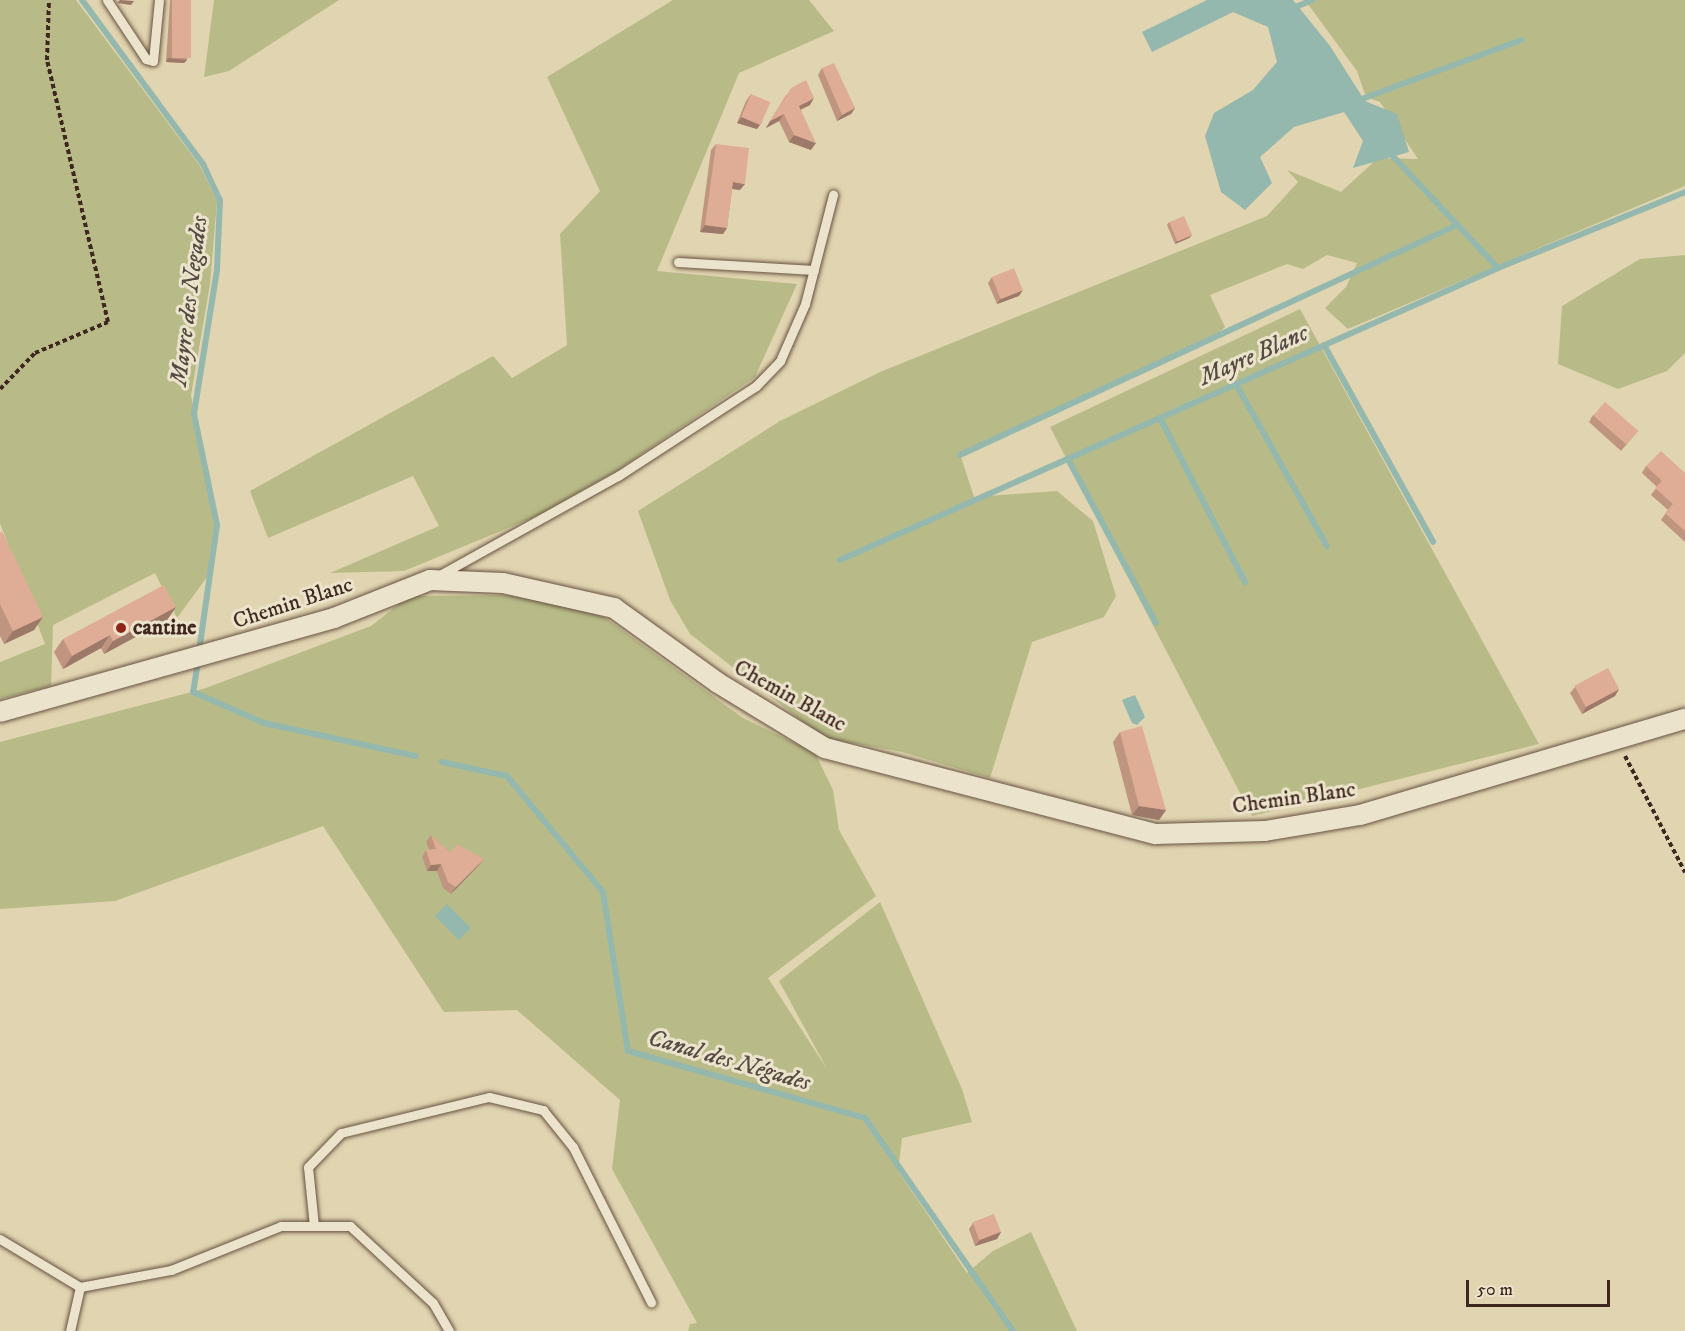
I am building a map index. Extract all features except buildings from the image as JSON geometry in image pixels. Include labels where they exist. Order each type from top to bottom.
[{"type":"street","name":"Chemin Blanc","points":[[0,712],[312,625],[430,580],[502,583],[614,608],[718,683],[825,748],[1156,834],[1265,831],[1360,815],[1622,734],[1685,719]]},
{"type":"lane","points":[[107,0],[146,58],[153,61],[159,0]]},
{"type":"lane","points":[[430,580],[618,476],[756,386],[780,361],[805,304],[833,195]]},
{"type":"lane","points":[[678,262],[814,270]]},
{"type":"lane","points":[[314,1226],[308,1167],[341,1133],[489,1097],[543,1110],[567,1140],[651,1302]]},
{"type":"lane","points":[[0,1239],[80,1287],[171,1270],[281,1226],[350,1226],[433,1303],[449,1331]]},
{"type":"lane","points":[[69,1331],[80,1287]]},
{"type":"path","points":[[0,389],[35,352],[108,322],[47,60],[49,0]]},
{"type":"path","points":[[1622,734],[1626,760],[1685,872]]},
{"type":"green space","points":[[0,0],[76,0],[200,166],[217,201],[210,284],[191,395],[214,525],[207,577],[177,618],[155,573],[53,625],[51,686],[0,699],[0,662],[45,644],[0,523]]},
{"type":"green space","points":[[214,0],[339,0],[229,71],[204,77]]},
{"type":"green space","points":[[673,0],[809,0],[834,31],[739,73],[657,271],[797,284],[755,377],[615,472],[537,516],[404,571],[330,573],[439,526],[413,476],[268,538],[250,491],[493,356],[512,378],[567,345],[560,234],[600,191],[547,77]]},
{"type":"green space","points":[[1305,0],[1685,0],[1685,186],[1348,329],[1325,308],[1346,287],[1357,263],[1327,255],[1303,269],[1287,264],[1210,295],[1225,327],[1211,340],[960,454],[974,497],[1057,491],[1093,521],[1116,596],[1104,617],[1032,642],[990,778],[902,752],[824,738],[690,634],[670,600],[638,511],[780,421],[880,372],[1267,216],[1298,182],[1287,170],[1341,192],[1378,158],[1418,159],[1380,102],[1366,97],[1357,71]]},
{"type":"green space","points":[[1685,255],[1685,353],[1667,371],[1618,389],[1558,364],[1562,306],[1640,259]]},
{"type":"green space","points":[[1300,309],[1539,744],[1252,816],[1050,427]]},
{"type":"green space","points":[[529,595],[604,617],[743,718],[815,753],[833,790],[839,830],[876,896],[768,978],[827,1069],[779,981],[880,902],[962,1089],[972,1122],[902,1138],[898,1171],[967,1273],[993,1251],[1031,1232],[1077,1331],[688,1331],[690,1324],[697,1323],[612,1169],[620,1100],[517,1010],[444,1012],[323,826],[115,901],[0,909],[0,742],[203,689],[371,626],[409,596]]},
{"type":"water","points":[[1207,0],[1293,0],[1330,46],[1365,101],[1397,114],[1409,152],[1353,168],[1363,141],[1344,112],[1294,127],[1260,157],[1272,183],[1245,210],[1221,192],[1205,136],[1214,113],[1253,90],[1277,62],[1268,27],[1233,12],[1152,52],[1142,32]]},
{"type":"water","points":[[1135,695],[1145,717],[1137,725],[1132,723],[1122,700]]},
{"type":"water","points":[[447,904],[471,928],[459,940],[435,916]]},
{"type":"waterway","name":"Mayre des Negades","points":[[82,0],[203,164],[220,200],[217,270],[194,414],[217,525],[200,645]]},
{"type":"waterway","points":[[1291,9],[1312,0]]},
{"type":"waterway","points":[[1359,100],[1521,40]]},
{"type":"waterway","points":[[1389,152],[1498,268]]},
{"type":"waterway","name":"Mayre Blanc","points":[[840,560],[1498,268],[1685,192]]},
{"type":"waterway","points":[[960,455],[1457,225]]},
{"type":"waterway","points":[[1324,345],[1433,542]]},
{"type":"waterway","points":[[1236,384],[1327,546]]},
{"type":"waterway","points":[[1160,418],[1245,582]]},
{"type":"waterway","points":[[1068,459],[1156,623]]},
{"type":"waterway","name":"Canal des Négades","points":[[197,668],[193,692],[264,723],[415,756]]},
{"type":"waterway","name":"Canal des Négades","points":[[442,762],[507,776],[603,892],[628,1051],[865,1118],[1013,1331]]},
{"type":"place","name":"cantine","points":[[121,628]]}]
